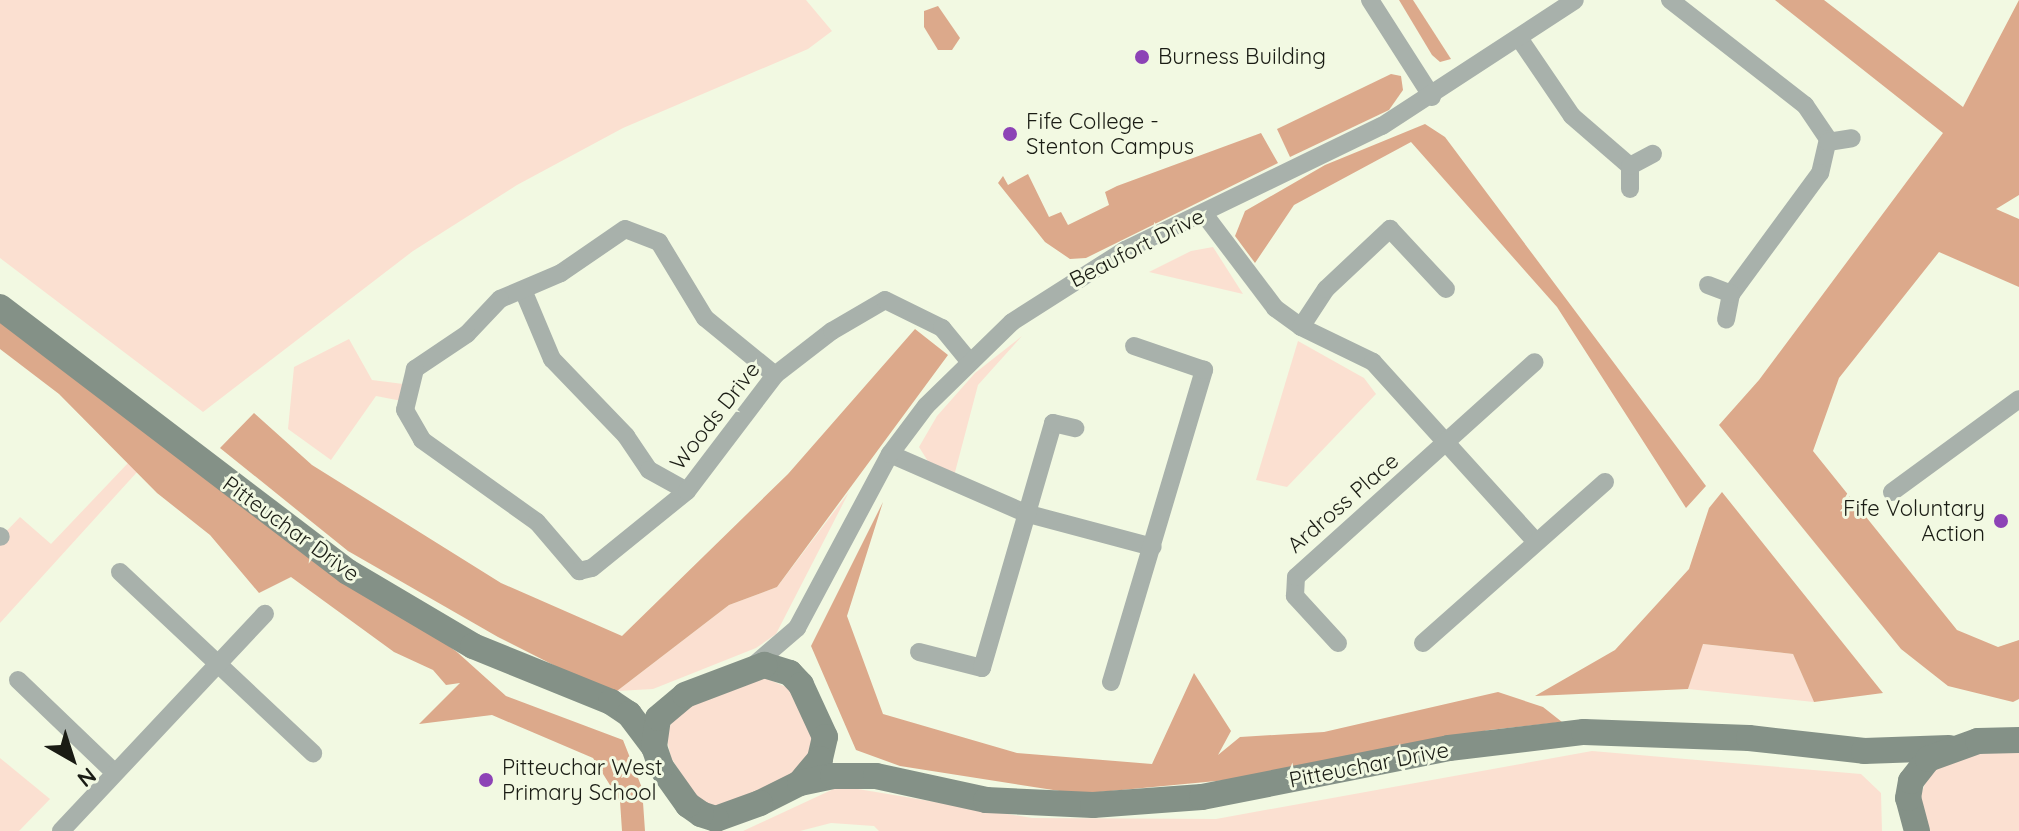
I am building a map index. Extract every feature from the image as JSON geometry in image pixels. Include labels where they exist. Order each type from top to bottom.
[{"type":"street","points":[[1370,0],[1432,97]]},
{"type":"street","name":"Beaufort Drive","points":[[746,670],[769,657],[797,628],[890,454],[926,406],[969,361],[1065,284],[1432,97],[1575,0]]},
{"type":"street","points":[[1670,0],[1805,105],[1828,142]]},
{"type":"street","points":[[1519,38],[1572,116],[1630,166],[1630,189]]},
{"type":"street","points":[[1828,142],[1852,138]]},
{"type":"street","points":[[1726,320],[1731,294],[1811,188],[1828,142]]},
{"type":"street","points":[[1630,166],[1653,154]]},
{"type":"street","points":[[1204,214],[1257,291],[1301,327],[1373,362],[1449,442],[1536,542]]},
{"type":"street","points":[[687,491],[649,470],[626,436],[552,359],[523,290],[561,273],[625,229],[659,242],[705,318],[775,375]]},
{"type":"street","points":[[1301,327],[1326,289],[1390,229],[1446,289]]},
{"type":"street","points":[[1708,285],[1731,294]]},
{"type":"street","name":"Woods Drive","points":[[523,290],[500,299],[467,334],[415,369],[405,410],[422,440],[537,522],[579,571],[592,568],[687,491],[775,375],[832,331],[885,300],[942,328],[969,361]]},
{"type":"street","name":"Pitteuchar Drive","points":[[0,307],[381,593],[473,646],[611,702],[629,714],[654,747]]},
{"type":"street","points":[[1111,682],[1204,370],[1134,346]]},
{"type":"street","name":"Ardross Place","points":[[1338,643],[1295,596],[1293,582],[1535,362]]},
{"type":"street","points":[[1892,492],[2019,399]]},
{"type":"street","points":[[919,652],[982,668],[1053,423],[1075,428]]},
{"type":"street","points":[[890,454],[1025,513],[1153,547]]},
{"type":"street","points":[[1423,643],[1605,482]]},
{"type":"street","points":[[120,572],[313,753]]},
{"type":"street","points":[[69,828],[115,773],[265,614]]},
{"type":"street","name":"Beaufort Drive","points":[[797,628],[793,650],[804,689]]},
{"type":"street","points":[[686,831],[679,795],[654,747],[658,718],[680,698],[746,670],[779,667],[804,689],[822,729],[820,759],[800,783],[703,831]]},
{"type":"street","points":[[18,680],[115,773]]},
{"type":"street","name":"Pitteuchar Drive","points":[[611,702],[680,698]]},
{"type":"street","name":"Pitteuchar Drive","points":[[822,729],[835,749],[876,776]]},
{"type":"street","name":"Pitteuchar Drive","points":[[800,783],[824,777],[876,776],[986,800],[1093,805],[1202,797],[1449,748],[1584,732],[1736,737],[1864,751],[1949,748],[2014,737]]},
{"type":"street","points":[[1910,820],[1920,766],[1949,748]]},
{"type":"street","points":[[1864,751],[1884,767],[1910,820]]},
{"type":"street","points":[[679,795],[701,814],[716,819],[733,816]]},
{"type":"shaded area","points":[[0,0],[806,0],[832,31],[808,49],[623,128],[517,185],[413,251],[203,412],[0,258]]},
{"type":"shaded area","points":[[1399,0],[1413,0],[1451,59],[1440,62],[1432,55]]},
{"type":"shaded area","points":[[1775,0],[1824,0],[1963,107],[2019,0],[2019,195],[1996,209],[2019,219],[2019,287],[1939,252],[1839,378],[1813,451],[1957,630],[1998,647],[2019,640],[2019,699],[2013,702],[1948,686],[1901,649],[1719,425],[1759,380],[1943,133]]},
{"type":"shaded area","points":[[938,6],[960,38],[952,50],[938,50],[924,27],[924,11]]},
{"type":"shaded area","points":[[1391,74],[1401,76],[1403,90],[1389,110],[1290,157],[1277,129]]},
{"type":"shaded area","points":[[1425,124],[1445,137],[1706,486],[1686,508],[1557,307],[1411,142],[1294,205],[1255,263],[1235,236],[1245,211],[1325,165]]},
{"type":"shaded area","points":[[1261,133],[1278,163],[1086,258],[1070,259],[1045,242],[998,183],[1003,176],[1008,185],[1028,174],[1049,217],[1061,212],[1068,225],[1109,205],[1105,192],[1117,186]]},
{"type":"shaded area","points":[[1213,247],[1243,294],[1149,272],[1191,251]]},
{"type":"shaded area","points":[[0,321],[457,652],[506,696],[623,740],[642,788],[645,831],[622,831],[620,801],[593,758],[492,715],[419,724],[460,683],[446,685],[433,670],[394,652],[291,577],[259,593],[210,535],[157,493],[59,394],[0,349]]},
{"type":"shaded area","points":[[915,329],[948,355],[777,587],[729,605],[617,691],[581,679],[498,637],[348,551],[220,448],[254,413],[312,465],[501,583],[622,636],[788,474]]},
{"type":"shaded area","points":[[1022,336],[978,385],[954,476],[929,463],[919,447],[937,416],[975,373]]},
{"type":"shaded area","points":[[349,339],[372,380],[411,385],[407,402],[376,396],[331,460],[288,429],[294,367]]},
{"type":"shaded area","points":[[1298,341],[1364,378],[1376,394],[1287,487],[1256,480]]},
{"type":"shaded area","points":[[129,462],[138,471],[0,623],[0,538],[20,517],[51,544]]},
{"type":"shaded area","points":[[849,492],[776,634],[756,648],[653,689],[617,691],[729,605],[777,587]]},
{"type":"shaded area","points":[[1722,492],[1883,693],[1814,702],[1793,654],[1703,644],[1688,689],[1535,696],[1615,650],[1689,569],[1709,508]]},
{"type":"shaded area","points":[[883,502],[847,616],[883,714],[1017,753],[1152,764],[1194,673],[1231,731],[1218,755],[1240,737],[1324,732],[1498,692],[1543,707],[1562,722],[1489,730],[1291,774],[1079,794],[900,766],[856,750],[811,646]]},
{"type":"shaded area","points":[[1702,644],[1793,654],[1814,702],[1688,689]]},
{"type":"shaded area","points":[[763,677],[793,690],[815,740],[804,768],[721,808],[700,802],[671,758],[666,735],[674,717],[689,702]]},
{"type":"shaded area","points":[[1995,748],[2019,750],[2019,831],[1928,831],[1918,803],[1930,770]]},
{"type":"shaded area","points":[[1592,751],[1861,774],[1881,793],[1882,831],[879,831],[874,826],[831,823],[800,831],[743,831],[840,786],[1032,818],[1216,819]]},
{"type":"shaded area","points":[[0,758],[50,799],[19,831],[0,831]]},
{"type":"place","name":"Burness Building","points":[[1142,57]]},
{"type":"place","name":"Fife College - Stenton Campus","points":[[1010,134]]},
{"type":"place","name":"Fife Voluntary Action","points":[[2001,521]]},
{"type":"place","name":"Pitteuchar West Primary School","points":[[486,780]]}]
